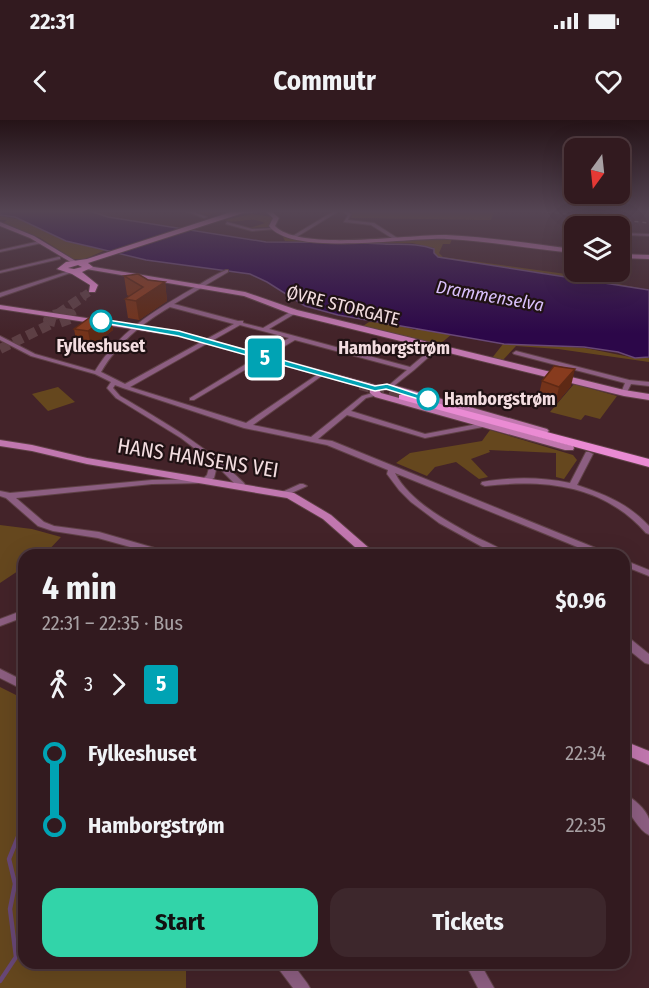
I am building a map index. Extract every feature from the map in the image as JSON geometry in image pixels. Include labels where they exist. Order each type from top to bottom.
[{"type":"main road","name":"ØVRE STORGATE","points":[[52,252],[72,267],[245,294],[294,312],[624,393],[649,397]]},
{"type":"main road","points":[[72,267],[118,252]]},
{"type":"main road","points":[[630,257],[649,258]]},
{"type":"main road","points":[[72,267],[98,284],[94,290]]},
{"type":"main road","points":[[2,306],[138,327],[207,341],[593,451],[649,471]]},
{"type":"main road","points":[[387,392],[485,424],[569,448],[593,451]]},
{"type":"main road","points":[[387,392],[593,451],[649,463]]},
{"type":"main road","points":[[516,429],[569,448]]},
{"type":"main road","name":"HANS HANSENS VEI","points":[[0,443],[87,461],[284,493],[295,497],[327,517],[364,549]]},
{"type":"main road","points":[[630,750],[649,758]]},
{"type":"street","points":[[0,272],[72,267]]},
{"type":"street","points":[[0,295],[72,267]]},
{"type":"street","points":[[97,373],[112,349],[138,327],[170,304],[226,271]]},
{"type":"street","points":[[170,304],[412,369]]},
{"type":"street","points":[[265,329],[294,312]]},
{"type":"street","points":[[125,387],[241,322]]},
{"type":"street","points":[[192,399],[295,337]]},
{"type":"street","points":[[0,338],[33,355],[97,373],[125,387],[247,426],[313,439],[392,468],[590,549]]},
{"type":"street","points":[[313,439],[363,397],[387,392],[438,346]]},
{"type":"street","points":[[516,353],[629,382],[649,384]]},
{"type":"street","points":[[247,426],[321,374]]},
{"type":"street","points":[[114,382],[110,388],[118,397],[199,446],[214,461],[225,467],[241,485]]},
{"type":"street","points":[[624,393],[629,382]]},
{"type":"street","points":[[345,412],[425,436],[485,424]]},
{"type":"street","points":[[572,486],[593,451]]},
{"type":"street","points":[[4,495],[143,483],[209,480],[214,461]]},
{"type":"street","points":[[392,468],[391,474],[408,496],[429,513],[493,549]]},
{"type":"street","points":[[485,484],[525,479],[572,486],[618,504],[636,514],[649,531]]},
{"type":"street","points":[[284,493],[303,486]]},
{"type":"street","points":[[4,495],[41,524],[99,535],[148,549]]},
{"type":"street","points":[[630,565],[647,569]]},
{"type":"street","points":[[0,623],[18,616]]},
{"type":"street","points":[[630,645],[649,660]]},
{"type":"street","points":[[0,673],[18,683]]},
{"type":"street","points":[[630,805],[649,829]]},
{"type":"street","points":[[288,969],[302,988]]},
{"type":"street","points":[[475,969],[486,988]]},
{"type":"shaded area","points":[[61,252],[102,252],[85,259],[73,259]]},
{"type":"shaded area","points":[[434,252],[440,252],[443,257],[564,274],[564,277],[437,257]]},
{"type":"shaded area","points":[[598,282],[608,282],[649,290]]},
{"type":"shaded area","points":[[369,322],[392,323],[415,330],[419,328],[452,334],[439,345],[363,326]]},
{"type":"shaded area","points":[[503,344],[585,348],[635,358],[649,358],[649,362],[558,349],[516,346],[503,360],[492,358]]},
{"type":"shaded area","points":[[574,384],[617,396],[600,419],[585,415],[581,420],[550,412]]},
{"type":"shaded area","points":[[58,387],[75,402],[48,411],[32,394]]},
{"type":"shaded area","points":[[490,430],[573,455],[577,460],[564,479],[556,477],[556,453],[489,450],[490,452],[471,459],[488,477],[479,479],[456,462],[435,467],[427,476],[396,463],[410,453],[482,441]]},
{"type":"shaded area","points":[[0,525],[32,529],[61,537],[50,549],[18,549],[18,571],[0,583]]},
{"type":"shaded area","points":[[0,687],[18,696],[18,969],[186,969],[186,988],[0,988]]},
{"type":"water","name":"Drammenselva","points":[[110,252],[434,252],[438,257],[564,277],[564,282],[598,282],[649,290],[649,357],[635,358],[618,352],[584,347],[504,344],[338,315],[305,306],[250,274],[146,260]]},
{"type":"building","points":[[138,274],[148,280],[165,282],[136,301],[125,299],[143,287],[124,276]]},
{"type":"building","points":[[96,313],[110,315],[88,331],[74,329]]},
{"type":"building","points":[[554,366],[575,369],[559,387],[542,381]]},
{"type":"waterway","points":[[0,981],[16,957],[10,909],[15,884],[9,859],[18,837]]},
{"type":"tunnel","points":[[82,297],[92,290]]},
{"type":"tunnel","points":[[58,314],[84,296]]},
{"type":"tunnel","points":[[64,313],[71,314],[73,318],[59,323],[48,320],[53,315],[64,313]]},
{"type":"tunnel","points":[[0,349],[53,323]]},
{"type":"tunnel","points":[[360,385],[403,397]]},
{"type":"bus line","name":"5","points":[[101,321],[163,330],[366,386],[392,388],[428,399]]},
{"type":"place","name":"Fylkeshuset","points":[[101,321]]},
{"type":"place","name":"Hamborgstrøm","points":[[428,399]]},
{"type":"district","name":"Hamborgstrøm","points":[[394,348]]}]
